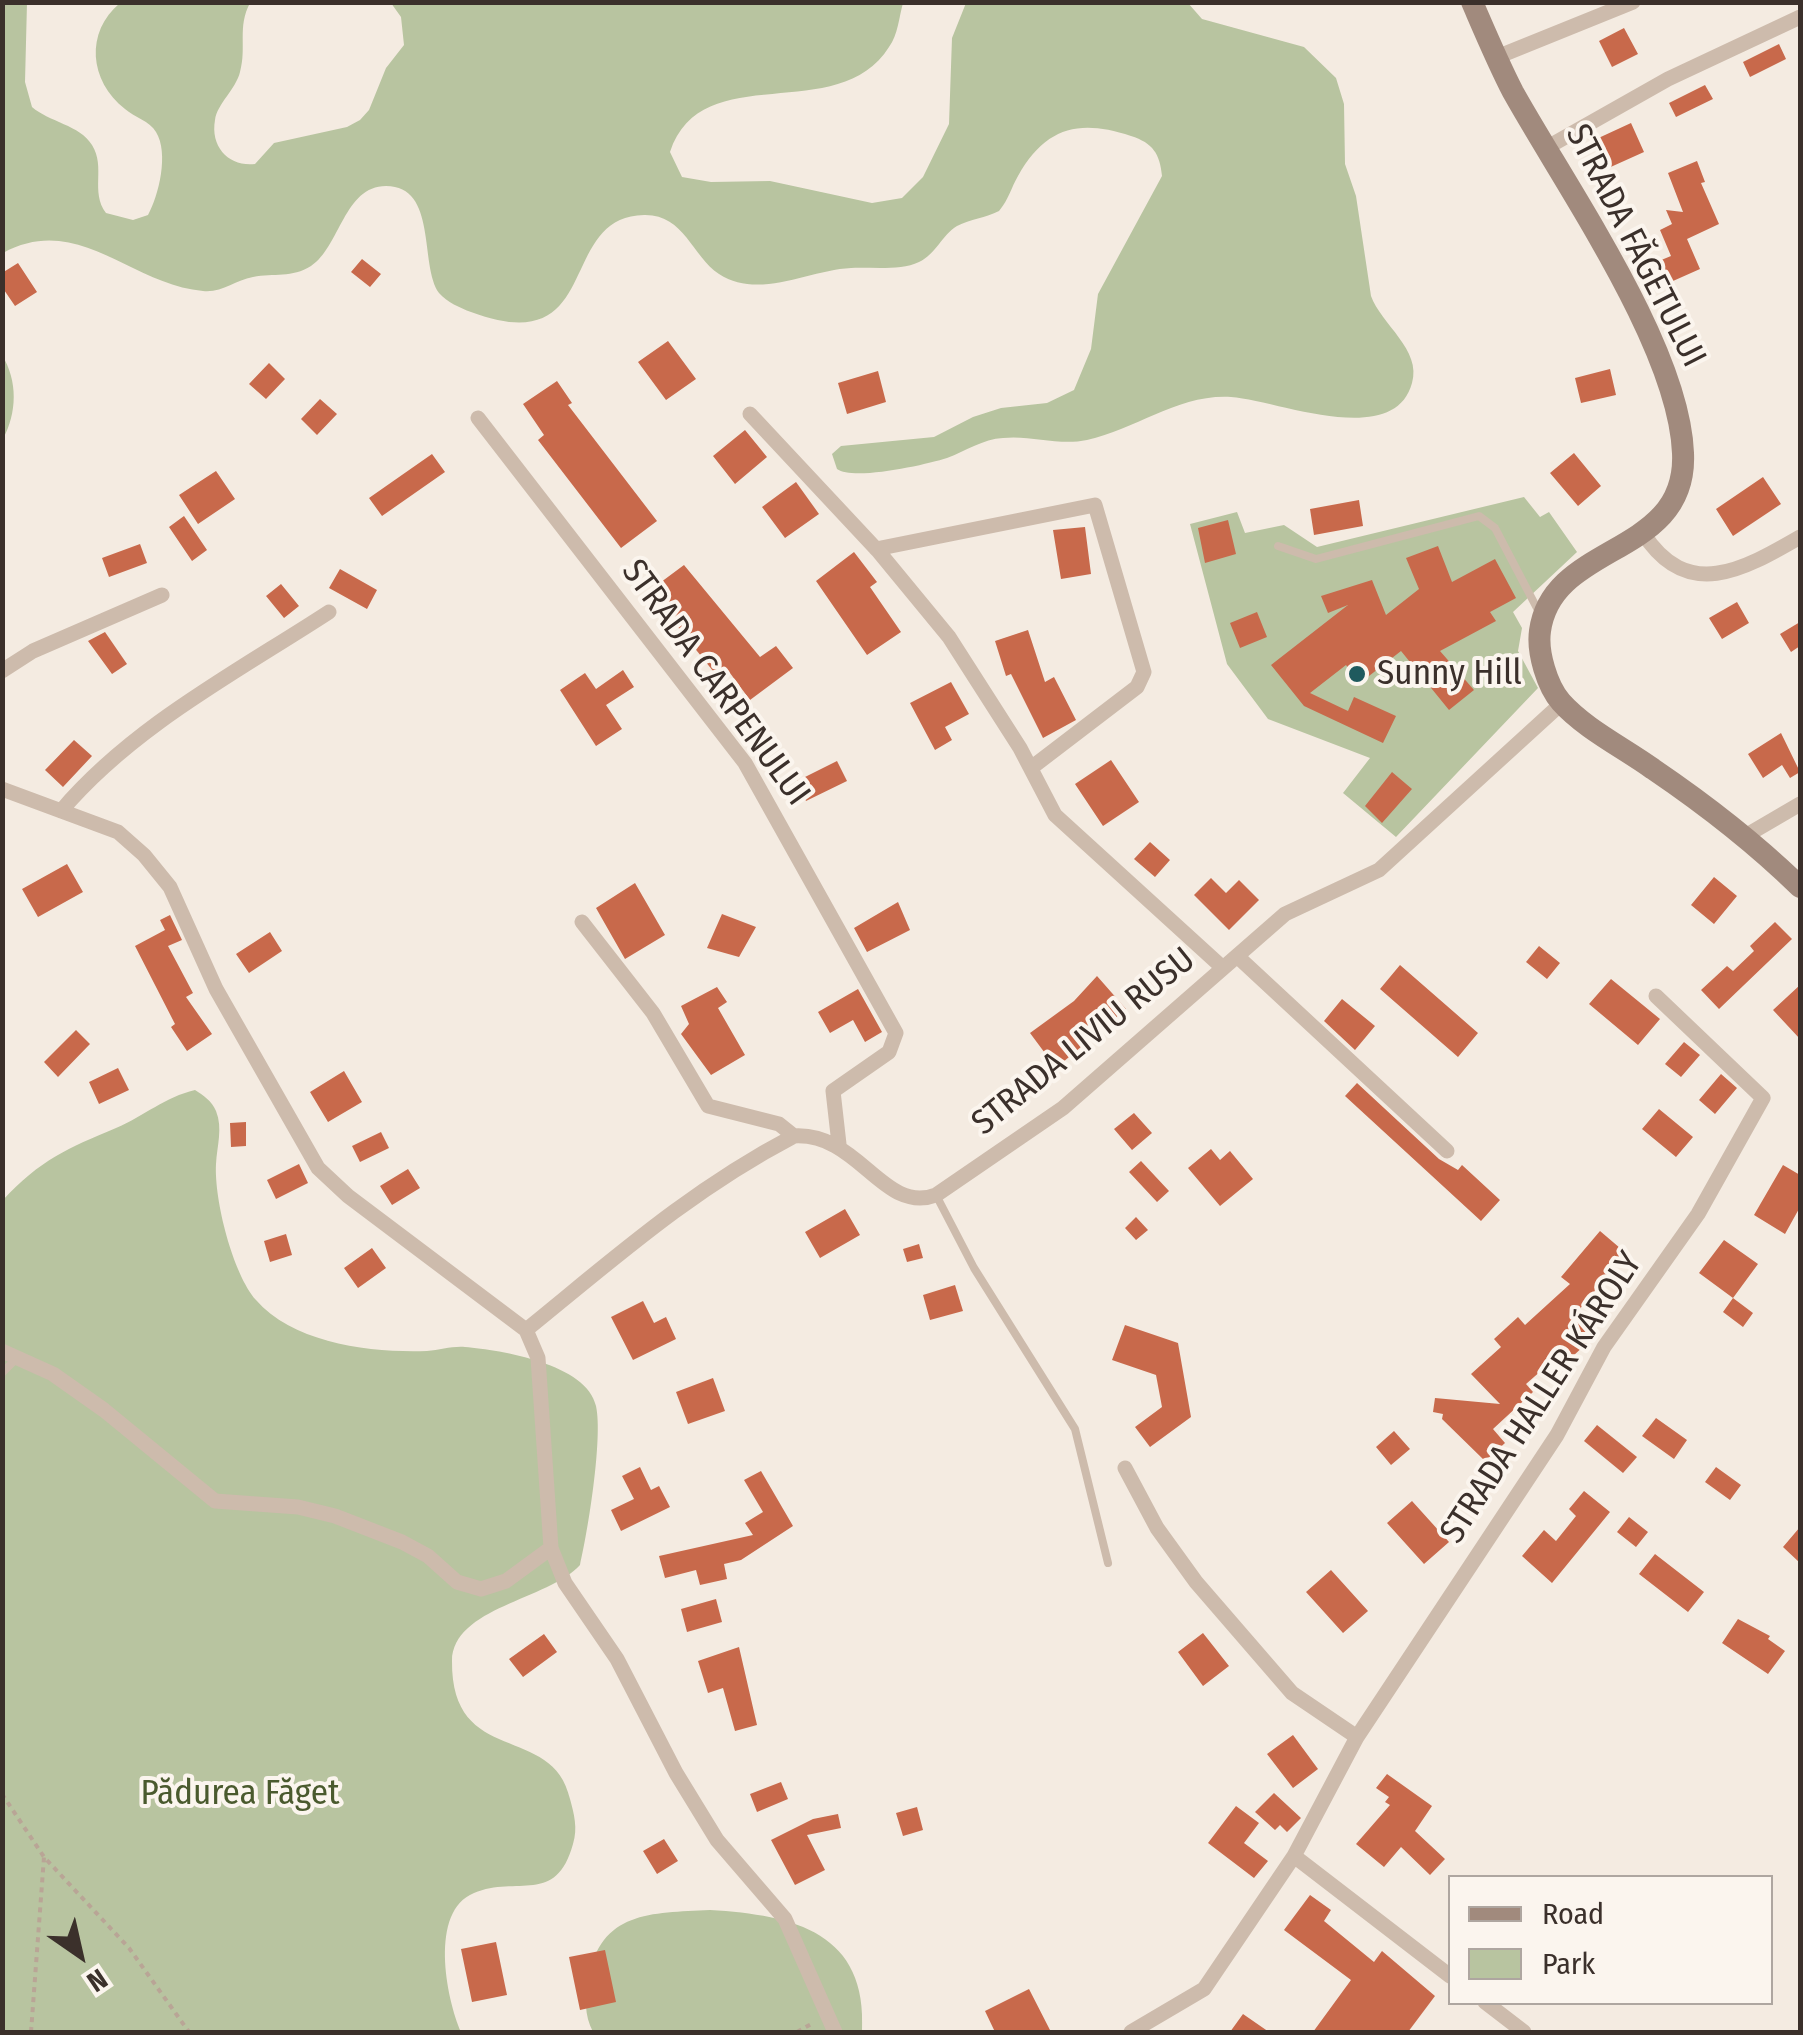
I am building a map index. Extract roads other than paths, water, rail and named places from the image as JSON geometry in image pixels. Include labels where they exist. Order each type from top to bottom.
[{"type":"main road","name":"STRADA FĂGETULUI","points":[[1472,2],[1497,57],[1644,325],[1678,409],[1684,456],[1680,488],[1671,506],[1643,533],[1562,584],[1544,616]]},
{"type":"main road","points":[[1544,616],[1539,648],[1562,703],[1747,835],[1800,888]]},
{"type":"street","points":[[1497,57],[1633,2]]},
{"type":"street","points":[[1546,148],[1668,79],[1800,17]]},
{"type":"street","points":[[750,414],[876,548],[948,637],[1031,768],[1055,815],[1223,968]]},
{"type":"street","name":"STRADA CARPENULUI","points":[[478,418],[745,762],[896,1033],[889,1052],[833,1091],[838,1144]]},
{"type":"street","points":[[876,548],[1095,505],[1144,672],[1137,687],[1031,768]]},
{"type":"street","points":[[1643,533],[1659,558],[1684,571],[1720,575],[1762,559],[1800,537]]},
{"type":"street","points":[[2,671],[33,651],[162,595]]},
{"type":"street","points":[[61,811],[96,770],[144,733],[329,612]]},
{"type":"street","name":"STRADA LIVIU RUSU","points":[[936,1194],[1062,1108],[1285,914],[1379,870],[1562,703]]},
{"type":"street","points":[[2,789],[118,832],[144,854],[170,888],[216,990],[318,1168],[348,1196],[526,1330],[538,1358],[551,1548],[565,1583],[618,1659],[676,1773],[717,1840],[785,1919],[835,2032]]},
{"type":"street","points":[[1747,835],[1800,804]]},
{"type":"street","points":[[582,922],[653,1013],[708,1106],[778,1124],[794,1136]]},
{"type":"street","points":[[1238,957],[1447,1151]]},
{"type":"street","name":"STRADA HALLER KÁROLY","points":[[1132,2032],[1204,1989],[1294,1856],[1357,1737],[1557,1435],[1604,1347],[1698,1214],[1763,1098],[1656,996]]},
{"type":"street","points":[[526,1330],[644,1230],[704,1187],[794,1136],[811,1135],[838,1144],[900,1196],[922,1200],[936,1194]]},
{"type":"street","points":[[10,1354],[53,1374],[104,1410],[215,1501],[298,1507],[335,1516],[402,1542],[428,1556],[458,1582],[481,1588],[506,1581],[551,1548]]},
{"type":"street","points":[[1125,1468],[1157,1528],[1196,1582],[1292,1694],[1357,1737]]},
{"type":"street","points":[[1294,1856],[1448,1974]]},
{"type":"street","points":[[1489,2005],[1524,2032]]},
{"type":"lane","points":[[1278,546],[1316,560],[1479,516],[1495,528],[1534,610],[1544,616]]},
{"type":"lane","points":[[936,1194],[974,1268],[1075,1429],[1108,1563]]},
{"type":"lane","points":[[2,1373],[10,1354]]},
{"type":"place","name":"Sunny Hill","points":[[1357,674]]},
{"type":"park label","name":"Pădurea Făget","points":[[240,1794]]}]
